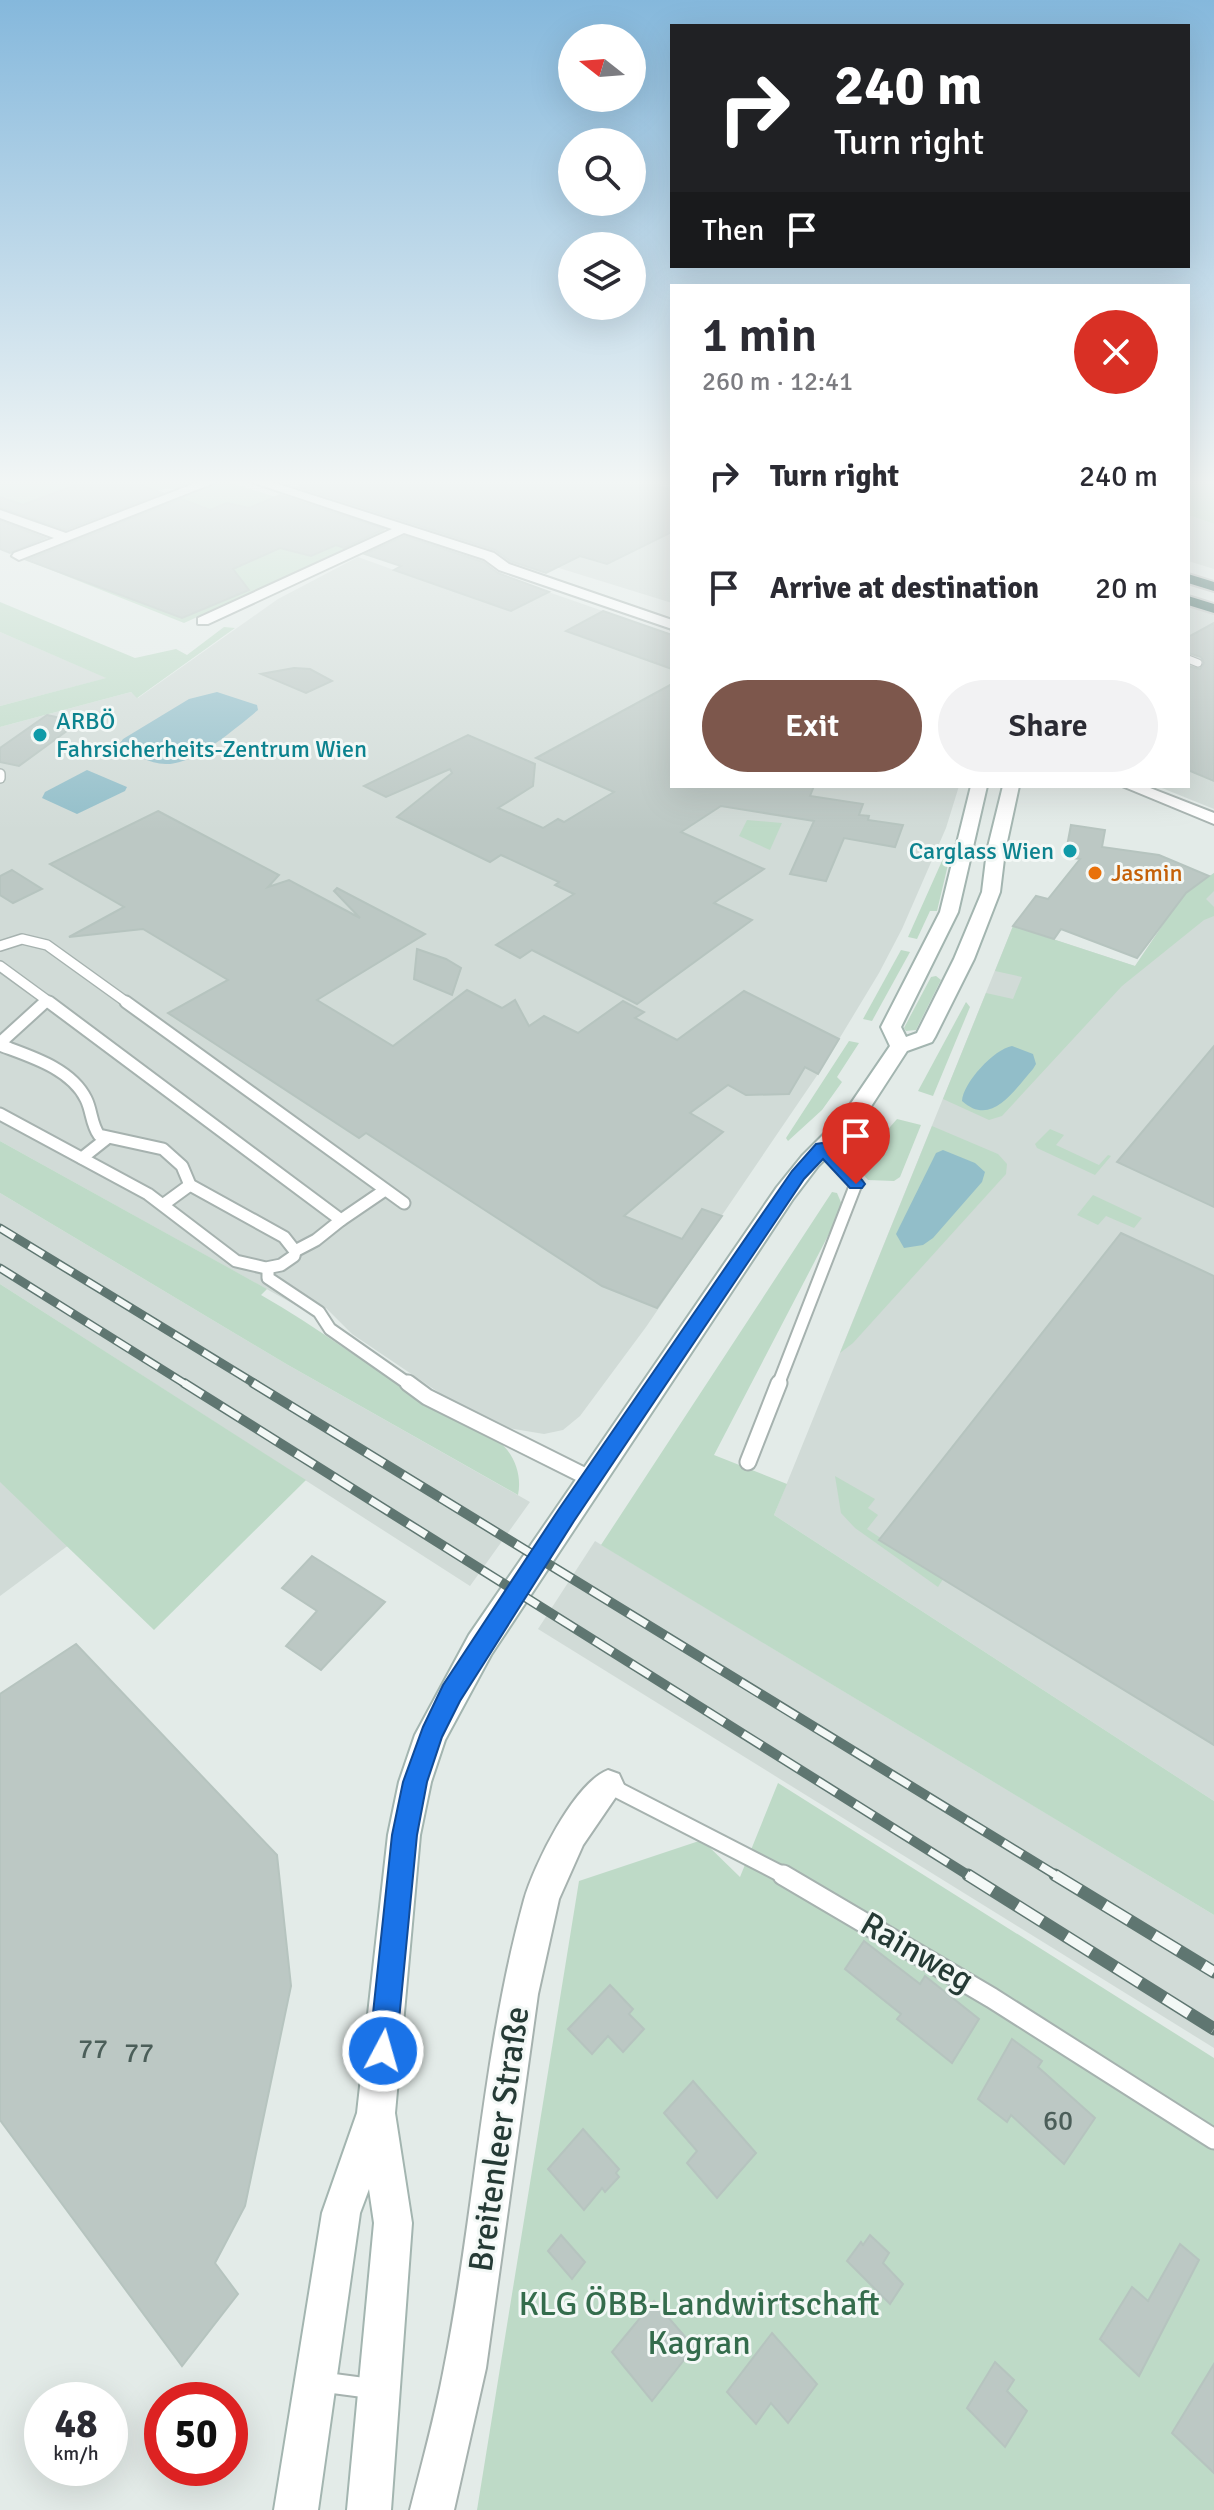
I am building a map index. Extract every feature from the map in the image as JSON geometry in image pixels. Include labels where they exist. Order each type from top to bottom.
[{"type":"highway","points":[[1190,601],[1214,609]]},
{"type":"main road","points":[[203,621],[257,596]]},
{"type":"main road","points":[[588,596],[670,624]]},
{"type":"main road","points":[[900,1046],[891,1027],[949,912],[979,788]]},
{"type":"main road","points":[[296,2510],[341,2213],[376,2113],[404,1835],[415,1782],[431,1735],[451,1693],[591,1479],[785,1193],[872,1092],[900,1046],[925,1037],[964,959],[991,892],[996,851],[1011,788]]},
{"type":"main road","points":[[1135,788],[1214,819]]},
{"type":"main road","name":"Breitenleer Straße","points":[[432,2510],[465,2368],[520,1994],[542,1897],[571,1834],[608,1785]]},
{"type":"main road","points":[[369,2510],[393,2223],[376,2113]]},
{"type":"lane","points":[[1190,660],[1198,663]]},
{"type":"lane","points":[[0,946],[22,939],[47,945],[404,1203]]},
{"type":"lane","points":[[0,966],[341,1220]]},
{"type":"lane","points":[[47,1001],[0,1044],[48,1065],[68,1079],[86,1099],[94,1129],[106,1139],[163,1149],[182,1166],[190,1185],[284,1237],[295,1251]]},
{"type":"lane","points":[[0,1114],[164,1204],[191,1222],[237,1261],[268,1269],[289,1262],[295,1251],[316,1240],[385,1190]]},
{"type":"lane","points":[[82,1158],[106,1139]]},
{"type":"lane","points":[[748,1462],[856,1184],[822,1148]]},
{"type":"lane","points":[[164,1204],[190,1185]]},
{"type":"lane","points":[[268,1269],[268,1278],[319,1312],[330,1329],[417,1390],[591,1479]]},
{"type":"lane","name":"Rainweg","points":[[608,1785],[714,1835],[967,1980],[1214,2139]]},
{"type":"lane","points":[[315,2381],[379,2390]]},
{"type":"shaded area","points":[[283,596],[560,596],[670,634],[670,788],[958,788],[946,828],[902,929],[818,1074],[646,1327],[580,1416],[563,1430],[544,1434],[508,1428],[447,1398],[352,1334],[326,1308],[315,1316],[0,1141],[0,727],[131,692],[138,698]]},
{"type":"shaded area","points":[[650,596],[670,596],[670,602]]},
{"type":"shaded area","points":[[1190,608],[1214,614],[1214,809],[1162,788],[1190,788]]},
{"type":"shaded area","points":[[0,632],[107,678],[0,706]]},
{"type":"shaded area","points":[[1214,873],[1214,1801],[774,1515],[1013,926],[1135,966],[1183,895]]},
{"type":"shaded area","points":[[0,1193],[288,1365],[530,1502],[470,1586],[0,1284]]},
{"type":"shaded area","points":[[0,1447],[85,1533],[0,1596]]},
{"type":"shaded area","points":[[595,1541],[1214,1915],[1214,2048],[538,1629]]},
{"type":"green space","points":[[117,596],[244,596],[184,623]]},
{"type":"green space","points":[[0,602],[135,658],[176,649],[187,655],[224,627],[235,628],[137,698],[131,692],[0,727],[0,706],[106,678],[0,632]]},
{"type":"green space","points":[[747,820],[782,823],[770,850],[739,836]]},
{"type":"green space","points":[[946,852],[951,852],[937,911],[930,911],[917,939],[908,937]]},
{"type":"green space","points":[[1214,873],[1214,891],[1206,899],[1214,907],[1214,916],[1204,920],[1122,986],[1002,1116],[989,1120],[943,1099],[986,993],[1013,999],[1022,977],[995,971],[1013,926],[1135,966],[1183,895]]},
{"type":"green space","points":[[901,950],[910,952],[872,1021],[863,1019]]},
{"type":"green space","points":[[931,977],[941,980],[916,1030],[906,1031],[904,1028]]},
{"type":"green space","points":[[966,1002],[970,1007],[933,1096],[918,1091]]},
{"type":"green space","points":[[849,1041],[859,1043],[837,1077],[842,1082],[822,1110],[788,1141],[786,1138]]},
{"type":"green space","points":[[897,1119],[921,1125],[900,1177],[894,1181],[868,1180],[854,1164],[853,1157],[869,1139],[877,1142]]},
{"type":"green space","points":[[932,1126],[998,1154],[1007,1164],[1006,1174],[853,1343],[840,1353]]},
{"type":"green space","points":[[1050,1129],[1064,1135],[1056,1145],[1099,1165],[1108,1155],[1111,1156],[1095,1175],[1037,1148],[1035,1144]]},
{"type":"green space","points":[[0,1141],[267,1289],[261,1295],[422,1399],[489,1435],[504,1446],[513,1459],[518,1473],[518,1495],[288,1365],[0,1193]]},
{"type":"green space","points":[[832,1192],[837,1193],[843,1207],[714,1455],[787,1484],[774,1515],[1214,1801],[1214,1915],[601,1545]]},
{"type":"green space","points":[[1093,1195],[1142,1218],[1134,1228],[1106,1216],[1098,1225],[1077,1215]]},
{"type":"green space","points":[[0,1284],[306,1480],[154,1630],[0,1482]]},
{"type":"green space","points":[[835,1476],[875,1499],[868,1508],[878,1515],[867,1529],[943,1579],[938,1587],[855,1528],[841,1513]]},
{"type":"green space","name":"KLG ÖBB-Landwirtschaft Kagran","points":[[778,1783],[1214,2058],[1214,2510],[477,2510],[579,1881],[702,1840],[740,1877]]},
{"type":"water","points":[[217,692],[257,705],[258,710],[202,752],[177,763],[160,764],[118,746],[123,739],[189,699]]},
{"type":"water","points":[[87,770],[127,787],[125,791],[77,814],[42,798],[45,792]]},
{"type":"water","points":[[1012,1046],[1033,1054],[1036,1064],[1010,1095],[993,1108],[983,1110],[962,1101],[968,1085],[981,1068],[997,1053]]},
{"type":"water","points":[[943,1150],[975,1163],[985,1172],[982,1182],[933,1238],[923,1245],[904,1248],[896,1234],[936,1153]]},
{"type":"building","points":[[124,596],[234,596],[182,618]]},
{"type":"building","points":[[469,596],[541,596],[511,611]]},
{"type":"building","points":[[603,611],[670,634],[670,668],[566,631]]},
{"type":"building","points":[[1214,623],[1214,781],[1190,771],[1190,666],[1200,669],[1204,663],[1201,657],[1190,654],[1190,636]]},
{"type":"building","points":[[294,668],[310,669],[332,681],[306,693],[261,674]]},
{"type":"building","points":[[670,685],[670,788],[813,788],[810,796],[863,804],[859,815],[869,816],[868,820],[903,825],[895,847],[844,838],[826,881],[790,874],[814,821],[721,806],[681,832],[764,869],[714,903],[752,920],[637,1004],[532,950],[520,958],[496,945],[574,894],[555,885],[559,882],[501,855],[490,862],[397,817],[452,773],[450,769],[386,797],[364,786],[468,735],[535,764],[533,786],[498,808],[543,828],[558,819],[564,822],[614,792],[536,758]]},
{"type":"building","name":"ARBÖ Fahrsicherheits-Zentrum Wien","points":[[47,715],[79,722],[19,766],[0,762],[0,748]]},
{"type":"building","points":[[158,811],[279,875],[268,887],[289,880],[360,918],[334,891],[337,888],[425,934],[317,1000],[393,1046],[467,990],[502,1008],[515,1000],[529,1026],[544,1016],[578,1033],[623,1001],[644,1012],[635,1018],[677,1040],[744,991],[839,1039],[818,1074],[805,1067],[789,1094],[746,1095],[728,1085],[690,1113],[723,1132],[624,1216],[682,1239],[702,1209],[722,1216],[657,1308],[602,1286],[366,1133],[359,1138],[168,1013],[228,980],[143,929],[69,937],[124,907],[50,864]]},
{"type":"building","points":[[1071,825],[1105,830],[1102,847],[1159,855],[1209,876],[1186,893],[1137,958],[1061,929],[1054,939],[1013,926],[1036,896],[1048,899],[1080,859],[1065,857]]},
{"type":"building","points":[[12,870],[42,889],[13,903],[0,895],[0,876]]},
{"type":"building","points":[[417,949],[461,968],[452,995],[414,979]]},
{"type":"building","points":[[1214,1046],[1214,1207],[1117,1162]]},
{"type":"building","points":[[1121,1233],[1214,1276],[1214,1745],[879,1540]]},
{"type":"building","points":[[312,1556],[385,1602],[321,1670],[286,1646],[317,1611],[282,1588]]},
{"type":"building","points":[[76,1644],[277,1855],[291,1986],[245,2206],[215,2263],[238,2294],[182,2366],[0,2120],[0,1694]]},
{"type":"building","points":[[864,1941],[920,1984],[925,1976],[979,2019],[952,2063],[897,2019],[901,2014],[845,1969]]},
{"type":"building","points":[[610,1985],[633,2009],[629,2014],[644,2029],[623,2052],[608,2036],[592,2054],[568,2029]]},
{"type":"building","points":[[1012,2039],[1042,2061],[1038,2067],[1095,2118],[1064,2164],[1011,2115],[1007,2122],[978,2099]]},
{"type":"building","points":[[693,2081],[756,2153],[717,2198],[687,2163],[697,2151],[664,2113]]},
{"type":"building","points":[[583,2129],[619,2169],[616,2173],[619,2177],[605,2192],[602,2188],[584,2210],[548,2169]]},
{"type":"building","points":[[561,2235],[585,2262],[572,2279],[548,2251]]},
{"type":"building","points":[[870,2235],[889,2253],[883,2263],[903,2284],[890,2304],[847,2261]]},
{"type":"building","points":[[1180,2244],[1199,2260],[1139,2376],[1100,2339],[1132,2287],[1148,2301]]},
{"type":"building","points":[[654,2301],[694,2347],[652,2401],[612,2352]]},
{"type":"building","points":[[772,2333],[817,2384],[788,2423],[771,2403],[756,2424],[727,2392]]},
{"type":"building","points":[[995,2362],[1014,2380],[1007,2391],[1027,2411],[1005,2447],[967,2408]]},
{"type":"building","points":[[1214,2364],[1214,2473],[1172,2433]]},
{"type":"railway","points":[[0,1228],[257,1385]]},
{"type":"railway","points":[[0,1268],[187,1385]]},
{"type":"railway","points":[[184,1383],[971,1877]]},
{"type":"railway","points":[[253,1383],[1059,1877]]},
{"type":"railway","points":[[968,1875],[1214,2029]]},
{"type":"railway","points":[[1055,1875],[1214,1972]]},
{"type":"place","name":"ARBÖ Fahrsicherheits-Zentrum Wien","points":[[40,735]]},
{"type":"place","name":"Carglass Wien","points":[[1070,851]]},
{"type":"place","name":"Jasmin","points":[[1095,873]]},
{"type":"route","points":[[383,2051],[404,1835],[415,1782],[431,1735],[451,1693],[566,1515],[798,1175],[822,1148],[856,1184]]}]
